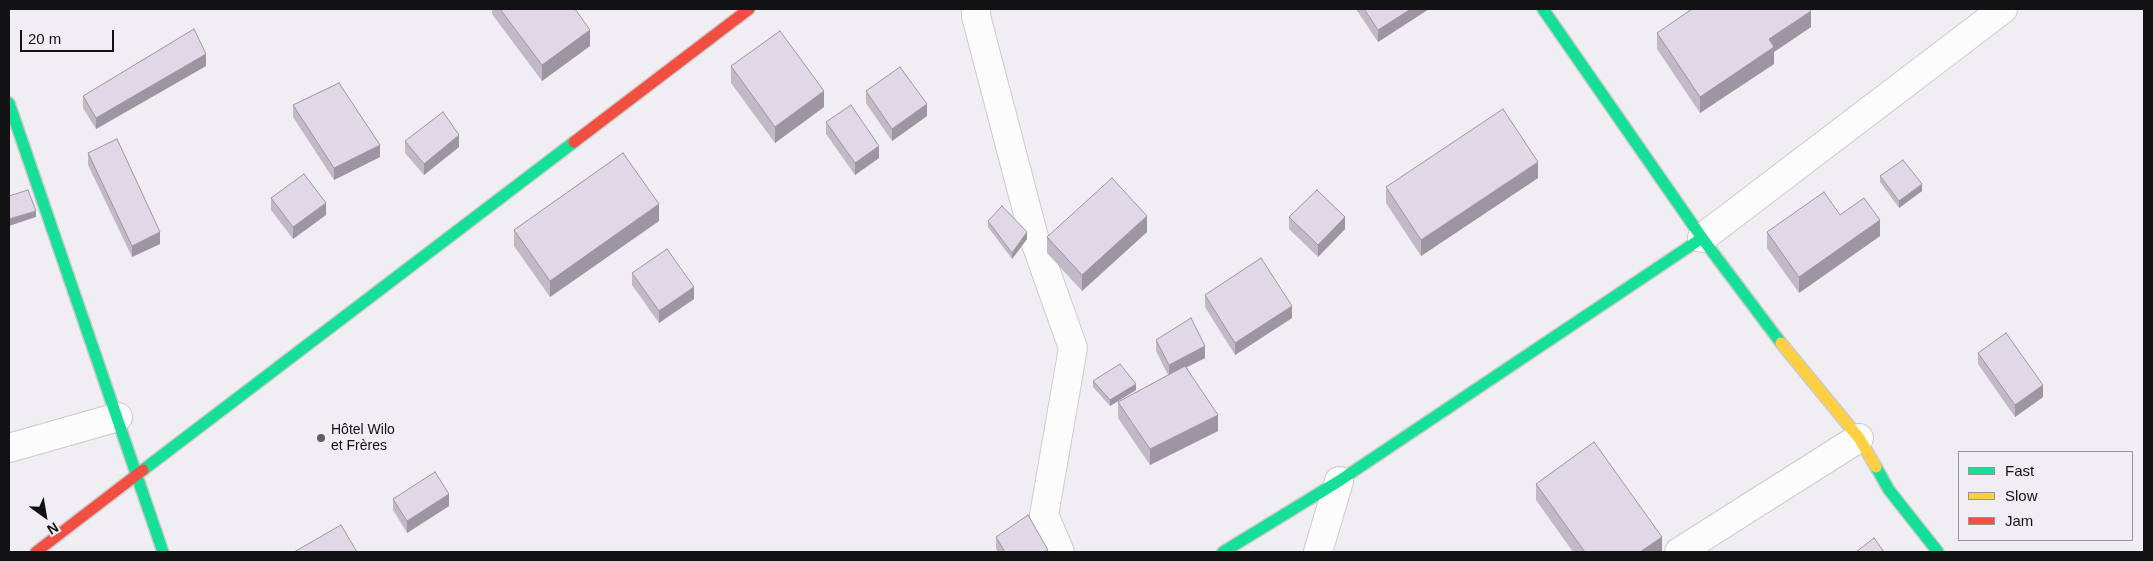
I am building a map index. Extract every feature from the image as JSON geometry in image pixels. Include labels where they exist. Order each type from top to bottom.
[{"type":"street","points":[[36,552],[749,9]]},
{"type":"street","points":[[976,9],[976,16],[1035,240],[1073,348],[1044,515],[1060,552]]},
{"type":"street","points":[[1543,9],[1702,238],[1788,353],[1859,438],[1889,490],[1938,552]]},
{"type":"street","points":[[1223,552],[1339,481],[1702,238],[2003,9]]},
{"type":"street","points":[[9,103],[164,552]]},
{"type":"street","points":[[9,448],[118,417]]},
{"type":"street","points":[[1678,552],[1859,438]]},
{"type":"street","points":[[1318,552],[1339,481]]},
{"type":"building","points":[[500,9],[575,9],[590,30],[542,65]]},
{"type":"building","points":[[1364,9],[1411,9],[1378,30]]},
{"type":"building","points":[[1692,9],[1809,9],[1811,11],[1769,39],[1774,47],[1700,97],[1657,33]]},
{"type":"building","points":[[194,29],[206,54],[96,118],[83,96]]},
{"type":"building","points":[[780,31],[824,91],[775,127],[731,66]]},
{"type":"building","points":[[900,67],[927,104],[892,129],[866,91]]},
{"type":"building","points":[[339,83],[380,145],[334,168],[293,105]]},
{"type":"building","points":[[851,105],[879,146],[855,163],[826,122]]},
{"type":"building","points":[[1503,109],[1538,162],[1421,240],[1386,187]]},
{"type":"building","points":[[443,112],[459,135],[424,164],[405,141]]},
{"type":"building","points":[[117,139],[160,232],[132,246],[88,153]]},
{"type":"building","points":[[623,153],[659,204],[550,281],[514,230]]},
{"type":"building","points":[[1903,160],[1922,184],[1899,201],[1880,176]]},
{"type":"building","points":[[304,174],[326,203],[293,227],[271,198]]},
{"type":"building","points":[[1112,178],[1147,216],[1082,275],[1047,237]]},
{"type":"building","points":[[28,190],[36,211],[9,219],[9,196]]},
{"type":"building","points":[[1317,190],[1345,217],[1318,245],[1289,217]]},
{"type":"building","points":[[1824,192],[1840,215],[1864,198],[1880,220],[1799,277],[1767,232]]},
{"type":"building","points":[[1002,206],[1027,232],[1012,253],[988,221]]},
{"type":"building","points":[[667,249],[694,287],[659,311],[632,273]]},
{"type":"building","points":[[1261,258],[1292,306],[1235,343],[1205,295]]},
{"type":"building","points":[[1191,318],[1205,346],[1169,365],[1156,340]]},
{"type":"building","points":[[2006,333],[2043,385],[2015,405],[1978,353]]},
{"type":"building","points":[[1120,364],[1136,384],[1110,400],[1093,381]]},
{"type":"building","points":[[1185,366],[1218,415],[1150,449],[1118,402]]},
{"type":"building","points":[[1594,442],[1662,537],[1640,552],[1585,552],[1536,484]]},
{"type":"building","points":[[435,472],[449,494],[407,521],[393,499]]},
{"type":"building","points":[[1028,515],[1048,550],[1044,552],[1005,552],[996,537]]},
{"type":"building","points":[[341,525],[357,552],[294,552]]},
{"type":"building","points":[[1874,538],[1884,552],[1856,552]]},
{"type":"traffic: fast","points":[[1543,9],[1702,238],[1781,343]]},
{"type":"traffic: fast","points":[[9,103],[163,552]]},
{"type":"traffic: fast","points":[[143,470],[574,142]]},
{"type":"traffic: fast","points":[[1223,552],[1339,481],[1702,238]]},
{"type":"traffic: fast","points":[[1876,467],[1889,490],[1938,552]]},
{"type":"traffic: slow","points":[[1781,343],[1859,438],[1876,467]]},
{"type":"traffic: jam","points":[[574,142],[749,9]]},
{"type":"traffic: jam","points":[[36,552],[143,470]]},
{"type":"place","name":"Hôtel Wilo et Frères","points":[[321,438]]}]
